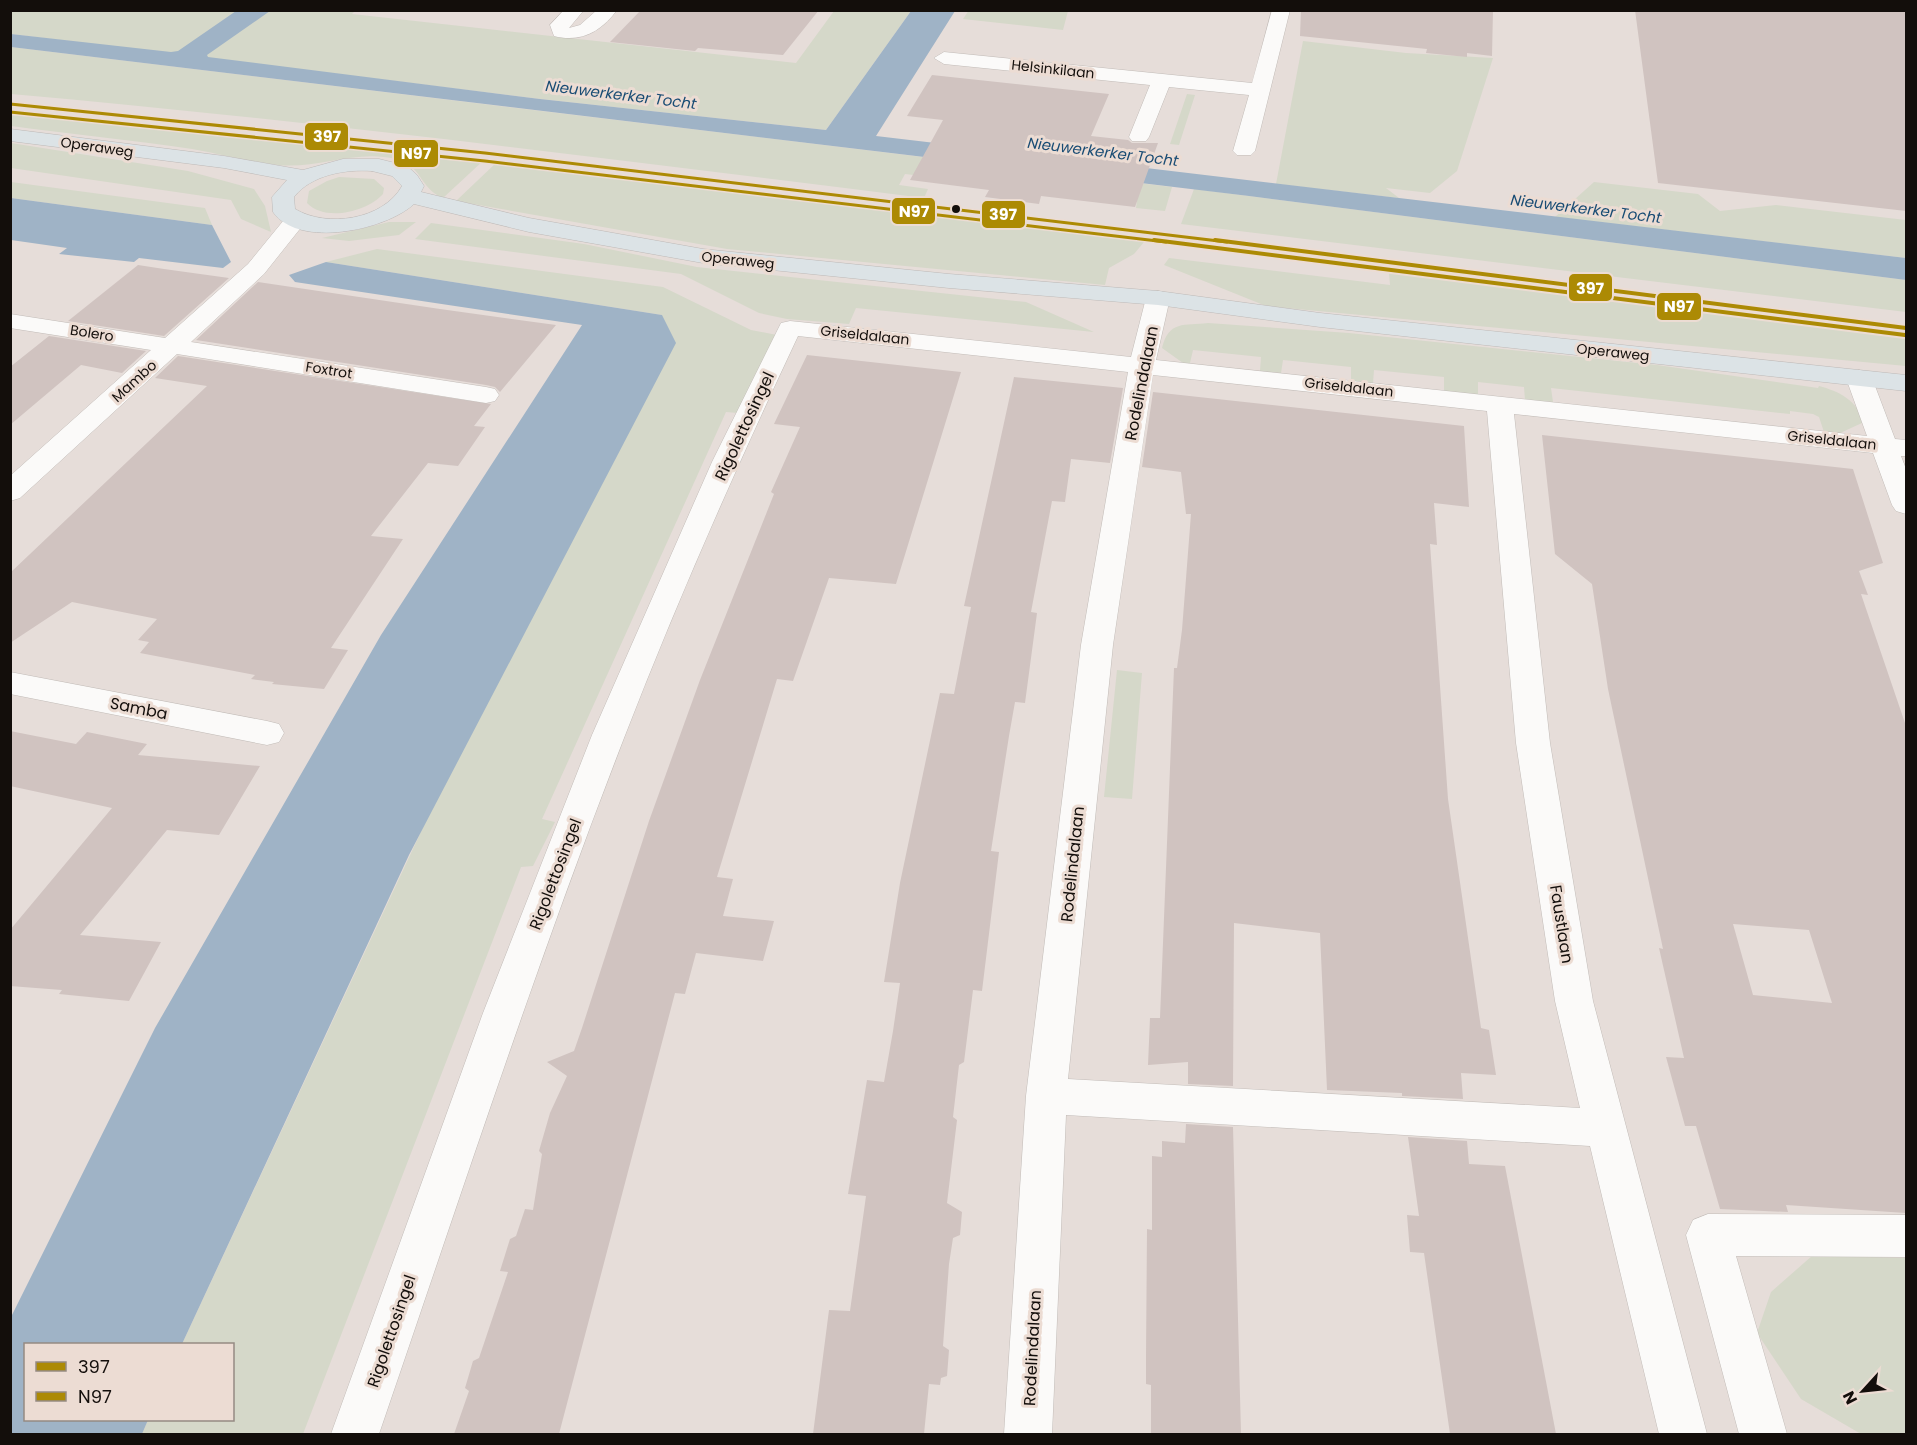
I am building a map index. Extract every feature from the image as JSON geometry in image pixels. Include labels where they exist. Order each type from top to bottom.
[{"type":"main road","name":"Operaweg","points":[[10,135],[183,159],[224,162],[307,177]]},
{"type":"main road","name":"Operaweg","points":[[183,159],[217,174],[286,192]]},
{"type":"main road","points":[[356,165],[392,168],[409,178],[413,186],[410,196],[389,212],[358,223],[324,225],[296,220],[282,207],[286,192],[307,177],[356,165]]},
{"type":"main road","name":"Operaweg","points":[[410,196],[530,225],[703,256],[949,281],[1042,298],[1156,305],[1215,318],[1320,320],[1906,383]]},
{"type":"main road","name":"Operaweg","points":[[389,212],[488,225],[530,225]]},
{"type":"street","points":[[574,10],[559,25],[561,32],[573,34],[589,28],[608,10]]},
{"type":"street","points":[[1244,151],[1281,10]]},
{"type":"street","name":"Helsinkilaan","points":[[944,58],[1260,90]]},
{"type":"street","points":[[1139,137],[1162,80]]},
{"type":"street","name":"Mambo","points":[[10,492],[256,269],[296,220]]},
{"type":"street","name":"Mambo","points":[[256,269],[324,225]]},
{"type":"street","name":"Rodelindalaan","points":[[1028,1434],[1046,1096],[1097,645],[1142,364],[1156,305]]},
{"type":"street","name":"Bolero","points":[[10,321],[173,346]]},
{"type":"street","name":"Griseldalaan","points":[[790,328],[1142,364],[1895,447]]},
{"type":"street","name":"Rigolettosingel","points":[[355,1434],[508,993],[634,673],[740,433],[790,328]]},
{"type":"street","name":"Foxtrot","points":[[173,346],[486,395]]},
{"type":"street","points":[[1859,378],[1895,447],[1906,506]]},
{"type":"street","name":"Faustlaan","points":[[1500,404],[1537,773],[1574,1001],[1683,1434]]},
{"type":"street","name":"Samba","points":[[10,683],[267,733]]},
{"type":"street","points":[[1046,1096],[1606,1128]]},
{"type":"street","points":[[1762,1434],[1708,1235],[1906,1236]]},
{"type":"shaded area","points":[[356,10],[352,14],[796,63],[834,11],[911,11],[826,130],[540,99],[11,34],[11,11]]},
{"type":"shaded area","points":[[969,10],[1068,11],[1063,30],[963,19]]},
{"type":"shaded area","points":[[1303,41],[1406,53],[1493,58],[1457,171],[1430,193],[1386,188],[1399,198],[1276,184]]},
{"type":"shaded area","points":[[11,47],[1172,187],[1165,211],[1136,208],[1137,201],[905,174],[899,185],[928,189],[924,198],[353,129],[11,94]]},
{"type":"shaded area","points":[[1187,94],[1195,95],[1179,145],[1170,144]]},
{"type":"shaded area","points":[[11,115],[397,149],[484,160],[443,198],[429,189],[411,166],[396,159],[366,156],[308,164],[278,165],[192,149],[11,126]]},
{"type":"shaded area","points":[[11,143],[188,171],[254,189],[265,206],[271,232],[241,219],[231,200],[11,168]]},
{"type":"shaded area","points":[[497,162],[1144,242],[1134,254],[1109,268],[1105,285],[727,249],[456,201]]},
{"type":"shaded area","points":[[339,177],[374,179],[384,188],[383,194],[367,206],[346,212],[324,212],[307,203],[309,191]]},
{"type":"shaded area","points":[[11,182],[205,208],[212,225],[11,198]]},
{"type":"shaded area","points":[[1594,182],[1698,194],[1720,211],[1776,205],[1906,220],[1906,258],[1555,217]]},
{"type":"shaded area","points":[[1194,189],[1906,280],[1906,312],[1181,224]]},
{"type":"shaded area","points":[[389,222],[416,222],[399,235],[349,241],[322,238]]},
{"type":"shaded area","points":[[431,223],[584,244],[697,267],[1026,302],[1094,332],[856,308],[849,324],[787,319],[759,313],[681,274],[415,239]]},
{"type":"shaded area","points":[[377,249],[663,287],[751,330],[777,335],[738,413],[726,412],[542,819],[555,822],[533,866],[521,867],[303,1434],[142,1434],[148,1421],[234,1421],[234,1343],[182,1343],[662,315],[326,262]]},
{"type":"shaded area","points":[[1169,258],[1390,285],[1389,273],[1906,337],[1906,366],[1266,306],[1164,265]]},
{"type":"shaded area","points":[[1208,323],[1349,333],[1657,365],[1818,388],[1819,386],[1840,394],[1853,403],[1862,423],[1838,434],[1824,432],[1819,417],[1813,414],[1790,411],[1790,414],[1551,388],[1553,402],[1525,400],[1524,387],[1478,382],[1478,395],[1444,391],[1444,377],[1374,370],[1373,383],[1351,381],[1351,367],[1283,360],[1281,373],[1260,371],[1261,357],[1193,350],[1190,363],[1183,363],[1162,348],[1165,339],[1173,329],[1179,326]]},
{"type":"shaded area","points":[[1117,670],[1142,673],[1132,799],[1104,797]]},
{"type":"shaded area","points":[[1813,1255],[1906,1258],[1906,1434],[1861,1434],[1801,1399],[1757,1333],[1771,1292]]},
{"type":"water","points":[[236,11],[270,11],[207,55],[208,57],[540,99],[826,130],[911,11],[955,11],[876,136],[1906,258],[1906,280],[1249,196],[11,47],[11,34],[178,51]]},
{"type":"water","points":[[11,198],[212,225],[231,262],[223,268],[139,258],[134,262],[59,254],[67,248],[11,240]]},
{"type":"water","points":[[326,262],[662,315],[676,343],[409,855],[182,1343],[24,1343],[24,1421],[148,1421],[142,1434],[11,1434],[11,1317],[155,1028],[381,635],[582,325],[295,282],[289,275]]},
{"type":"building","points":[[641,10],[819,10],[783,55],[698,48],[695,51],[610,42]]},
{"type":"building","points":[[1301,10],[1493,10],[1492,56],[1467,53],[1467,57],[1426,53],[1427,49],[1300,36]]},
{"type":"building","points":[[1635,10],[1906,10],[1906,211],[1658,183]]},
{"type":"building","points":[[932,75],[1109,94],[1091,136],[1128,140],[1132,143],[1158,143],[1135,207],[1041,196],[1039,204],[985,197],[989,190],[910,180],[943,120],[907,116]]},
{"type":"building","points":[[138,265],[229,278],[164,336],[68,321]]},
{"type":"building","points":[[258,282],[556,325],[500,392],[495,387],[486,385],[196,340]]},
{"type":"building","points":[[49,336],[146,351],[122,373],[81,365],[10,425],[10,367]]},
{"type":"building","points":[[807,355],[961,372],[896,584],[829,578],[793,681],[777,679],[717,877],[733,879],[723,916],[774,921],[763,961],[696,953],[685,994],[675,993],[559,1434],[454,1434],[469,1391],[465,1388],[473,1361],[479,1358],[508,1272],[500,1271],[510,1239],[516,1236],[525,1209],[533,1210],[542,1154],[539,1151],[550,1113],[567,1076],[547,1062],[574,1051],[649,821],[700,680],[774,494],[771,492],[800,427],[774,424]]},
{"type":"building","points":[[178,356],[491,404],[474,426],[485,427],[458,466],[428,463],[371,536],[403,539],[331,648],[348,650],[324,689],[272,684],[274,682],[251,679],[255,675],[140,653],[149,642],[138,640],[157,619],[72,602],[10,643],[10,573],[207,386],[155,378]]},
{"type":"building","points":[[1014,377],[1123,388],[1110,463],[1071,459],[1065,502],[1052,501],[1031,612],[1037,613],[1025,703],[1015,702],[991,851],[999,852],[982,991],[973,990],[964,1062],[959,1065],[953,1117],[957,1120],[947,1203],[962,1212],[960,1235],[953,1238],[949,1264],[943,1346],[949,1350],[947,1376],[941,1378],[940,1385],[929,1384],[924,1434],[813,1434],[829,1310],[850,1311],[866,1196],[848,1194],[867,1080],[884,1082],[893,1031],[900,983],[884,982],[900,883],[940,693],[954,694],[971,607],[964,606]]},
{"type":"building","points":[[1153,392],[1464,426],[1469,507],[1434,503],[1437,545],[1430,544],[1448,799],[1481,1028],[1489,1030],[1496,1075],[1461,1073],[1463,1099],[1402,1096],[1402,1093],[1327,1090],[1320,933],[1234,923],[1233,1086],[1188,1084],[1188,1062],[1148,1065],[1150,1018],[1160,1018],[1174,668],[1177,668],[1182,630],[1191,514],[1186,514],[1181,472],[1142,467]]},
{"type":"building","points":[[1542,435],[1853,469],[1883,563],[1859,571],[1868,595],[1861,594],[1906,726],[1906,1213],[1786,1205],[1788,1212],[1720,1209],[1696,1126],[1685,1126],[1666,1057],[1684,1058],[1659,948],[1663,949],[1608,689],[1592,584],[1555,554]],"holes":[[[1733,924],[1809,930],[1832,1003],[1753,995]]]},
{"type":"building","points":[[10,731],[76,744],[87,732],[147,744],[138,755],[260,766],[219,835],[167,830],[80,935],[161,942],[129,1001],[59,994],[62,990],[10,986],[10,930],[112,808],[10,786]]},
{"type":"building","points":[[1186,1124],[1233,1127],[1241,1434],[1151,1434],[1151,1385],[1146,1384],[1146,1357],[1147,1229],[1152,1230],[1152,1156],[1162,1157],[1162,1141],[1185,1143]]},
{"type":"building","points":[[1408,1137],[1467,1141],[1469,1164],[1505,1166],[1556,1434],[1450,1434],[1424,1253],[1410,1252],[1407,1215],[1419,1216]]},
{"type":"transit line","name":"397","points":[[10,104],[485,153],[1196,238],[1906,328]]},
{"type":"transit line","name":"N97","points":[[10,112],[722,188],[1905,335]]},
{"type":"water label","name":"Nieuwerkerker Tocht","points":[[621,95]]},
{"type":"water label","name":"Nieuwerkerker Tocht","points":[[1103,152]]},
{"type":"water label","name":"Nieuwerkerker Tocht","points":[[1586,209]]}]
